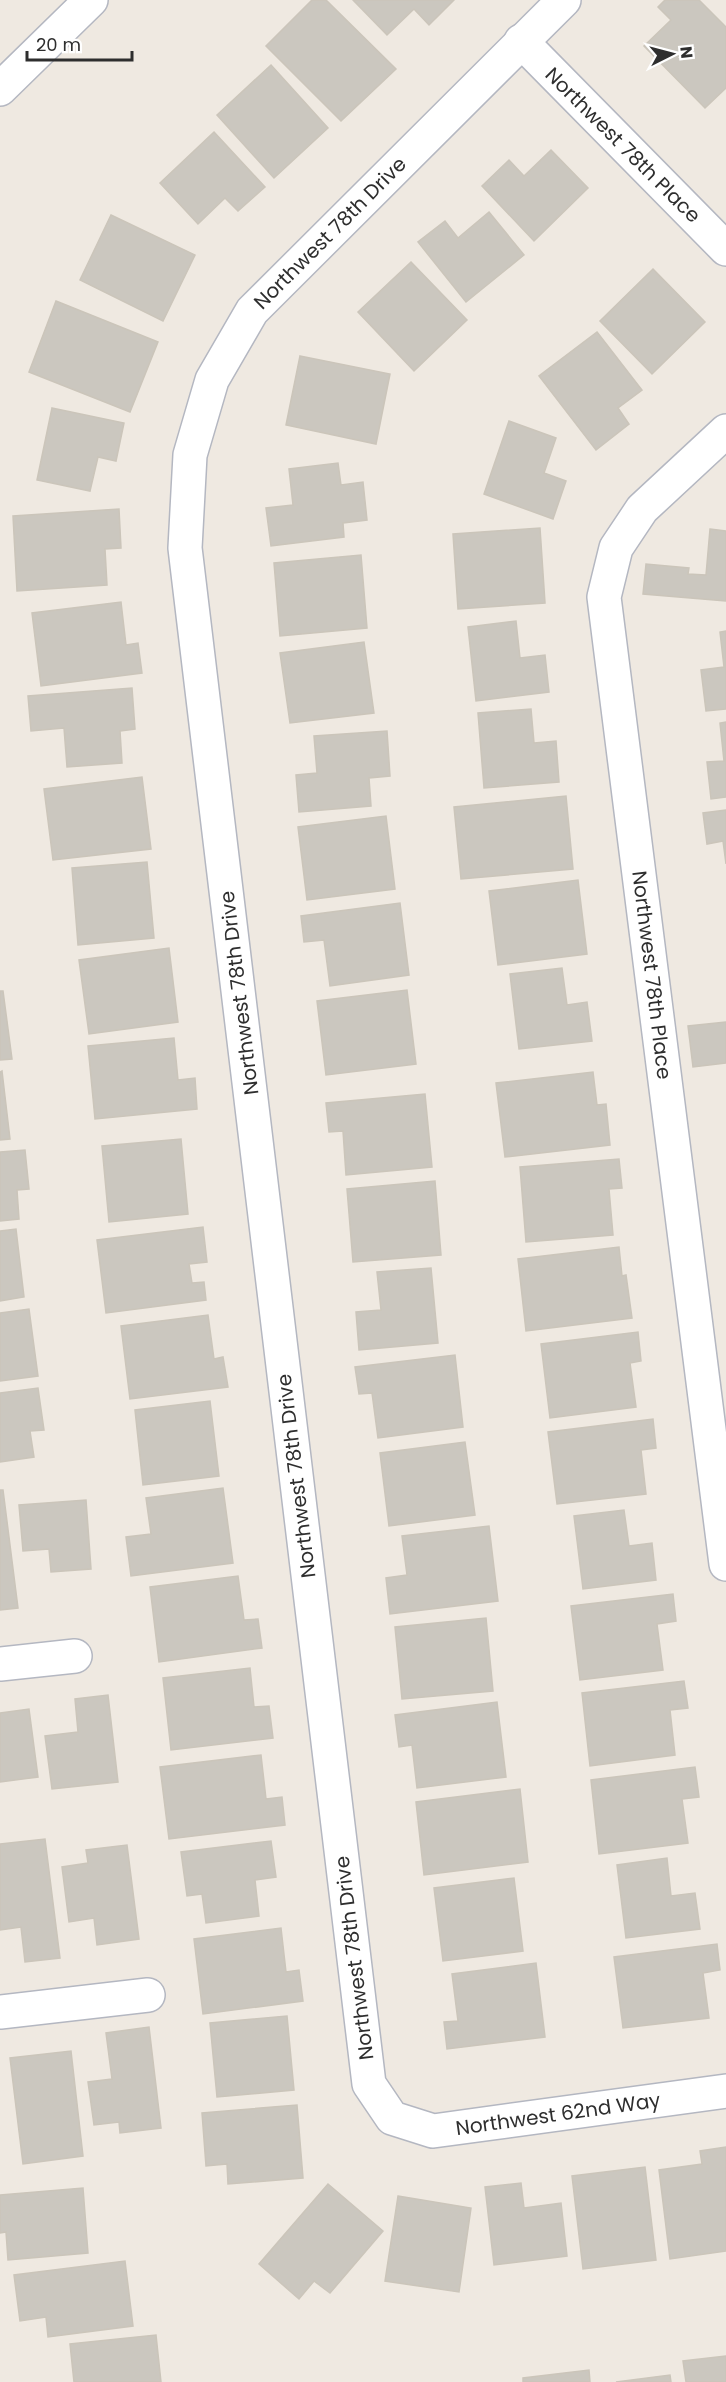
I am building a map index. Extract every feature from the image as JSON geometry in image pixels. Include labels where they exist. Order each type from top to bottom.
[{"type":"street","points":[[0,89],[91,0]]},
{"type":"street","name":"Northwest 78th Drive","points":[[392,2118],[369,2084],[185,548],[189,455],[212,380],[252,311],[520,41],[564,0]]},
{"type":"street","name":"Northwest 78th Place","points":[[520,41],[726,249]]},
{"type":"street","name":"Northwest 78th Place","points":[[726,431],[642,509],[616,548],[604,597],[726,1564]]},
{"type":"street","points":[[0,1664],[75,1656]]},
{"type":"street","points":[[0,2012],[148,1995]]},
{"type":"street","name":"Northwest 62nd Way","points":[[392,2118],[433,2131],[726,2091]]},
{"type":"building","points":[[312,0],[326,0],[396,69],[341,121],[266,46]]},
{"type":"building","points":[[353,0],[454,0],[429,25],[414,9],[387,35]]},
{"type":"building","points":[[665,0],[699,0],[726,27],[726,88],[705,108],[644,46],[671,20],[658,7]]},
{"type":"building","points":[[271,65],[328,128],[274,178],[217,115]]},
{"type":"building","points":[[214,132],[265,187],[238,211],[225,198],[198,224],[160,183]]},
{"type":"building","points":[[551,150],[588,188],[534,241],[482,186],[509,160],[524,176]]},
{"type":"building","points":[[489,212],[524,255],[466,302],[418,242],[445,221],[458,238]]},
{"type":"building","points":[[111,215],[195,255],[163,321],[80,280]]},
{"type":"building","points":[[411,262],[467,320],[414,371],[358,312]]},
{"type":"building","points":[[653,269],[705,322],[652,374],[600,321]]},
{"type":"building","points":[[56,301],[158,342],[130,412],[29,372]]},
{"type":"building","points":[[597,332],[642,390],[618,408],[629,424],[596,450],[539,376]]},
{"type":"building","points":[[300,356],[390,374],[376,444],[286,425]]},
{"type":"building","points":[[52,408],[124,423],[116,461],[98,457],[90,491],[37,480]]},
{"type":"building","points":[[509,421],[556,438],[544,473],[566,481],[553,519],[484,494]]},
{"type":"building","points":[[338,463],[341,485],[363,482],[367,520],[343,523],[344,537],[271,546],[266,508],[293,505],[289,469]]},
{"type":"building","points":[[119,509],[121,548],[105,549],[107,585],[17,591],[13,516]]},
{"type":"building","points":[[540,528],[545,603],[458,609],[453,534]]},
{"type":"building","points":[[710,529],[726,531],[726,601],[643,594],[646,564],[689,568],[688,574],[706,575]]},
{"type":"building","points":[[361,555],[367,628],[280,636],[274,563]]},
{"type":"building","points":[[121,602],[126,645],[138,643],[142,673],[41,686],[32,613]]},
{"type":"building","points":[[516,621],[520,658],[545,655],[549,692],[476,701],[468,627]]},
{"type":"building","points":[[726,631],[726,709],[706,711],[701,670],[724,667],[720,632]]},
{"type":"building","points":[[364,642],[374,713],[290,723],[280,653]]},
{"type":"building","points":[[132,688],[135,729],[120,731],[122,763],[67,767],[64,728],[31,731],[28,696]]},
{"type":"building","points":[[531,709],[534,743],[556,741],[559,782],[484,788],[478,713]]},
{"type":"building","points":[[726,722],[726,797],[711,799],[707,762],[724,761],[720,723]]},
{"type":"building","points":[[387,731],[390,776],[369,778],[371,806],[299,812],[296,775],[317,773],[314,736]]},
{"type":"building","points":[[142,777],[151,849],[53,860],[44,789]]},
{"type":"building","points":[[566,796],[573,869],[461,879],[454,807]]},
{"type":"building","points":[[726,810],[726,864],[723,841],[707,844],[703,813]]},
{"type":"building","points":[[386,816],[395,889],[307,900],[298,827]]},
{"type":"building","points":[[147,862],[154,938],[78,945],[72,868]]},
{"type":"building","points":[[578,880],[587,954],[498,965],[489,891]]},
{"type":"building","points":[[400,903],[409,975],[330,986],[324,940],[304,942],[301,916]]},
{"type":"building","points":[[169,948],[178,1022],[89,1034],[79,960]]},
{"type":"building","points":[[562,968],[567,1005],[587,1002],[592,1041],[519,1049],[510,974]]},
{"type":"building","points":[[407,990],[416,1064],[326,1075],[317,1001]]},
{"type":"building","points":[[0,991],[3,991],[12,1059],[0,1060]]},
{"type":"building","points":[[726,1022],[726,1063],[693,1067],[688,1026]]},
{"type":"building","points":[[174,1038],[178,1080],[195,1078],[197,1109],[95,1119],[88,1046]]},
{"type":"building","points":[[2,1071],[10,1139],[0,1140],[0,1072]]},
{"type":"building","points":[[593,1072],[597,1105],[606,1104],[610,1145],[505,1157],[496,1083]]},
{"type":"building","points":[[425,1094],[432,1167],[346,1175],[343,1131],[329,1132],[326,1103]]},
{"type":"building","points":[[181,1139],[188,1214],[109,1222],[102,1146]]},
{"type":"building","points":[[25,1150],[29,1189],[17,1190],[19,1219],[0,1221],[0,1152]]},
{"type":"building","points":[[619,1159],[622,1188],[609,1189],[613,1235],[526,1242],[520,1167]]},
{"type":"building","points":[[435,1181],[441,1255],[353,1262],[347,1189]]},
{"type":"building","points":[[203,1227],[207,1262],[189,1264],[192,1283],[204,1282],[206,1300],[106,1313],[97,1240]]},
{"type":"building","points":[[16,1229],[24,1297],[0,1301],[0,1231]]},
{"type":"building","points":[[619,1247],[622,1276],[626,1275],[632,1318],[526,1331],[518,1259]]},
{"type":"building","points":[[431,1268],[438,1343],[359,1350],[356,1312],[381,1310],[377,1272]]},
{"type":"building","points":[[29,1309],[38,1376],[0,1381],[0,1313]]},
{"type":"building","points":[[208,1315],[214,1359],[223,1357],[228,1387],[130,1399],[121,1326]]},
{"type":"building","points":[[638,1332],[641,1361],[630,1363],[636,1407],[550,1418],[541,1344]]},
{"type":"building","points":[[455,1355],[463,1427],[378,1438],[372,1393],[359,1394],[355,1367]]},
{"type":"building","points":[[38,1388],[44,1430],[30,1431],[34,1457],[0,1462],[0,1393]]},
{"type":"building","points":[[210,1401],[219,1476],[143,1485],[135,1410]]},
{"type":"building","points":[[653,1419],[656,1448],[641,1450],[646,1494],[557,1504],[548,1432]]},
{"type":"building","points":[[465,1442],[475,1515],[389,1526],[380,1453]]},
{"type":"building","points":[[223,1488],[233,1563],[131,1576],[126,1537],[151,1534],[146,1498]]},
{"type":"building","points":[[0,1490],[3,1490],[18,1608],[0,1610]]},
{"type":"building","points":[[86,1500],[91,1569],[51,1572],[49,1549],[23,1551],[19,1505]]},
{"type":"building","points":[[624,1510],[629,1546],[652,1543],[656,1580],[583,1589],[574,1516]]},
{"type":"building","points":[[489,1526],[498,1601],[390,1614],[386,1578],[407,1575],[402,1536]]},
{"type":"building","points":[[238,1576],[244,1620],[258,1619],[262,1648],[159,1662],[150,1587]]},
{"type":"building","points":[[673,1594],[676,1621],[657,1624],[663,1670],[580,1680],[571,1606]]},
{"type":"building","points":[[486,1618],[493,1691],[402,1699],[395,1627]]},
{"type":"building","points":[[250,1668],[254,1707],[269,1706],[273,1738],[171,1750],[163,1678]]},
{"type":"building","points":[[684,1681],[688,1708],[670,1710],[675,1755],[590,1766],[582,1693]]},
{"type":"building","points":[[108,1695],[118,1782],[52,1789],[45,1736],[78,1732],[75,1699]]},
{"type":"building","points":[[497,1702],[506,1777],[417,1788],[412,1745],[399,1747],[395,1715]]},
{"type":"building","points":[[29,1709],[38,1777],[0,1782],[0,1713]]},
{"type":"building","points":[[261,1755],[266,1799],[282,1797],[285,1825],[169,1839],[160,1767]]},
{"type":"building","points":[[695,1767],[699,1797],[682,1799],[688,1843],[599,1854],[591,1780]]},
{"type":"building","points":[[520,1789],[528,1862],[424,1875],[416,1802]]},
{"type":"building","points":[[45,1839],[60,1958],[25,1962],[21,1927],[0,1930],[0,1844]]},
{"type":"building","points":[[271,1841],[276,1877],[255,1880],[259,1916],[206,1923],[202,1894],[187,1896],[181,1852]]},
{"type":"building","points":[[127,1845],[139,1939],[97,1945],[94,1918],[69,1922],[62,1867],[88,1863],[86,1850]]},
{"type":"building","points":[[667,1858],[671,1896],[695,1893],[700,1929],[626,1938],[617,1865]]},
{"type":"building","points":[[514,1878],[523,1951],[443,1961],[434,1888]]},
{"type":"building","points":[[281,1928],[286,1972],[299,1970],[303,2001],[203,2014],[194,1939]]},
{"type":"building","points":[[717,1944],[720,1970],[703,1973],[709,2018],[623,2028],[614,1957]]},
{"type":"building","points":[[536,1963],[545,2037],[447,2049],[444,2022],[458,2021],[452,1974]]},
{"type":"building","points":[[287,2016],[294,2090],[217,2097],[210,2023]]},
{"type":"building","points":[[149,2027],[161,2128],[120,2133],[119,2122],[94,2125],[88,2082],[112,2079],[106,2033]]},
{"type":"building","points":[[71,2051],[83,2156],[23,2164],[10,2058]]},
{"type":"building","points":[[297,2105],[303,2178],[228,2184],[227,2164],[206,2166],[202,2113]]},
{"type":"building","points":[[726,2147],[726,2251],[670,2259],[659,2170],[702,2164],[700,2151]]},
{"type":"building","points":[[645,2167],[656,2260],[583,2269],[572,2176]]},
{"type":"building","points":[[521,2183],[524,2208],[561,2203],[567,2256],[494,2265],[485,2187]]},
{"type":"building","points":[[328,2184],[383,2231],[330,2293],[314,2281],[299,2299],[259,2264]]},
{"type":"building","points":[[83,2188],[88,2253],[8,2260],[6,2232],[0,2233],[0,2195]]},
{"type":"building","points":[[398,2196],[471,2208],[459,2292],[385,2281]]},
{"type":"building","points":[[125,2261],[133,2326],[48,2337],[46,2317],[20,2321],[14,2275]]},
{"type":"building","points":[[156,2335],[161,2382],[74,2382],[70,2344]]},
{"type":"building","points":[[726,2356],[726,2382],[686,2382],[683,2361]]},
{"type":"building","points":[[589,2370],[590,2382],[523,2382],[523,2378]]},
{"type":"building","points":[[670,2375],[671,2382],[616,2382]]}]
